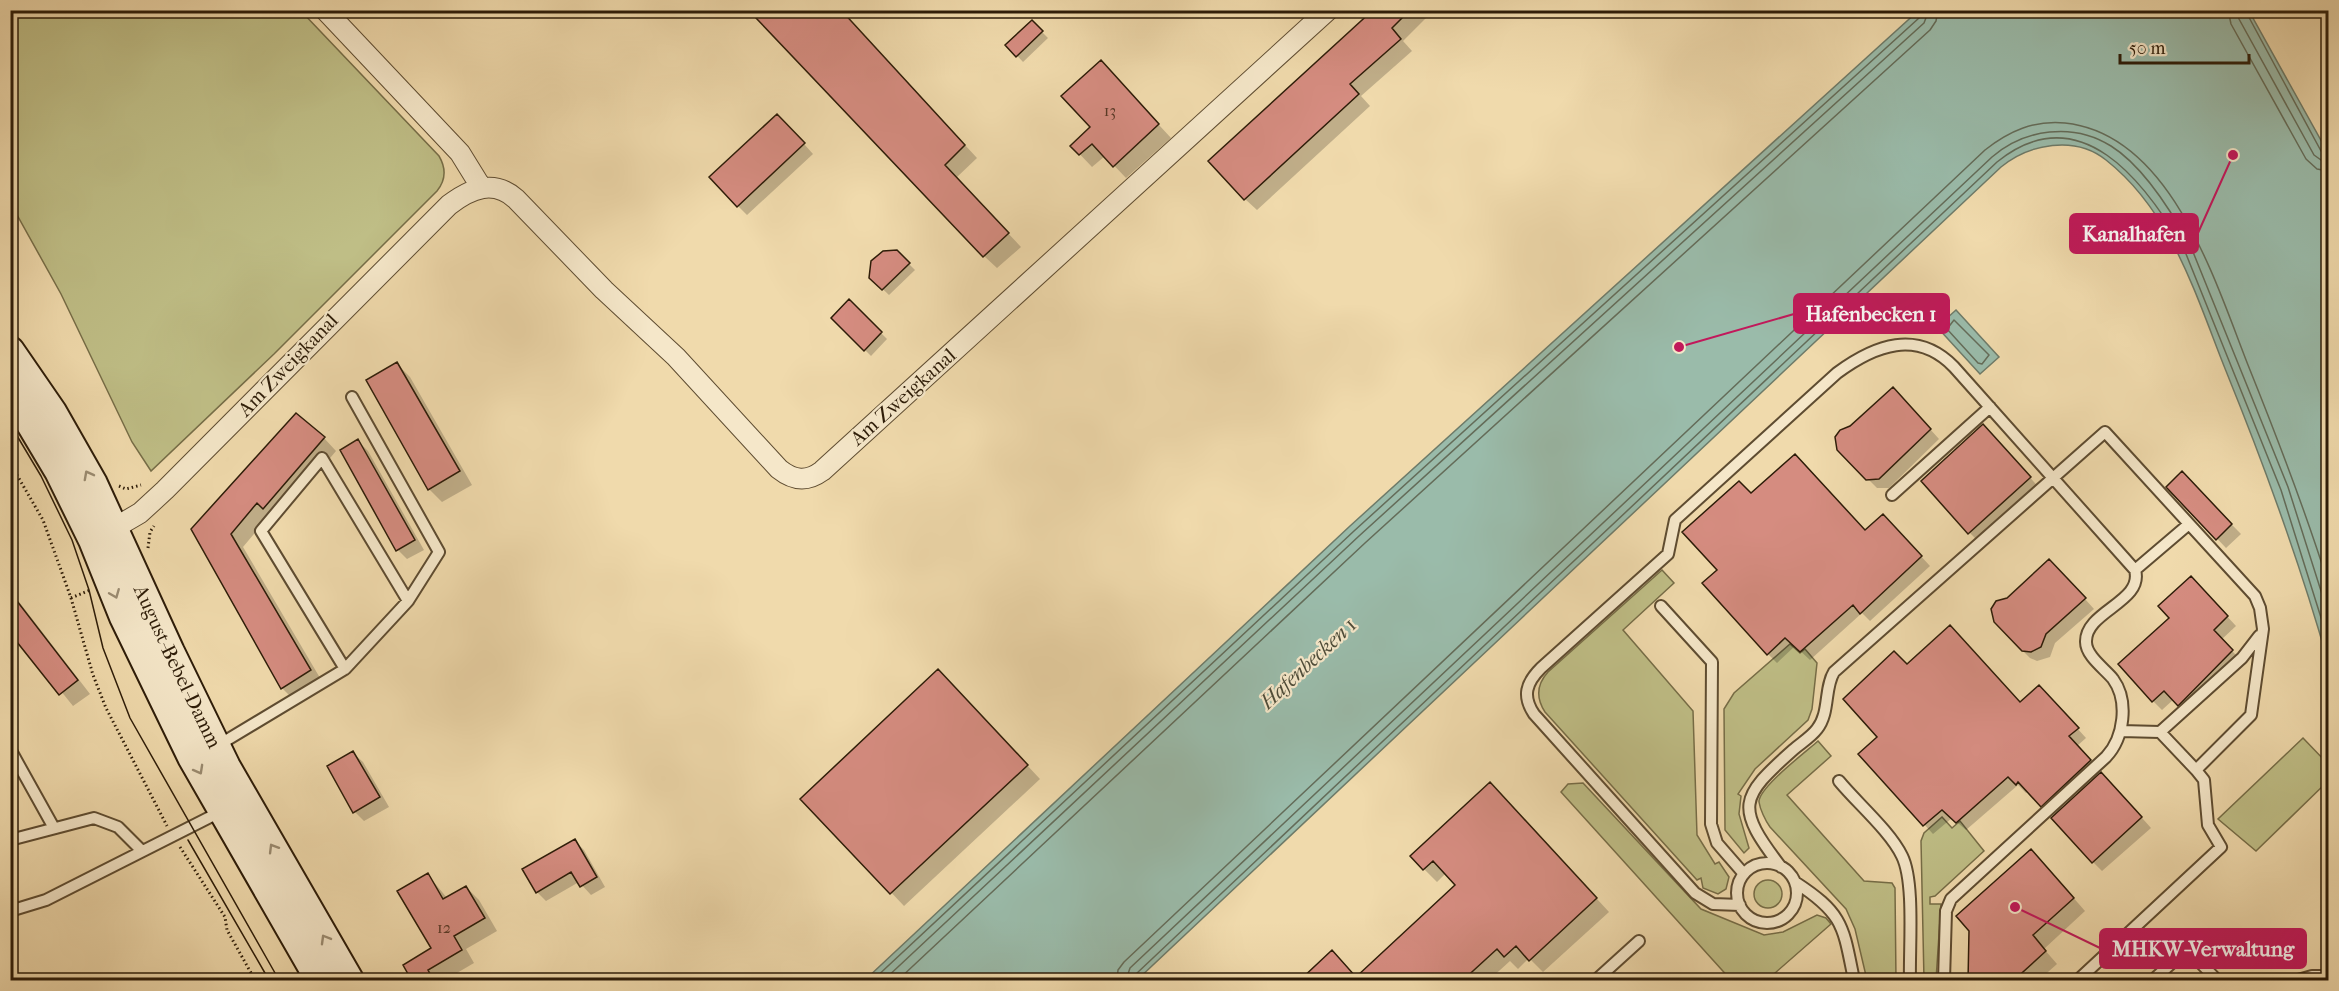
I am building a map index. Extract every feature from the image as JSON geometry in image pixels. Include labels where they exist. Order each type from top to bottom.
[{"type":"main road","name":"August-Bebel-Damm","points":[[10,351],[69,441],[104,534],[129,627],[182,738],[233,805],[349,981]]},
{"type":"main road","name":"August-Bebel-Damm","points":[[10,389],[58,471],[104,534],[170,652],[217,746],[233,805],[320,981]]},
{"type":"street","points":[[325,10],[460,153],[481,187]]},
{"type":"street","name":"Am Zweigkanal","points":[[104,534],[140,513],[165,490],[448,205],[481,187],[500,188],[516,199],[604,290],[676,357],[779,469],[794,479],[809,478],[822,471],[1328,10]]},
{"type":"lane","points":[[1740,905],[1713,904],[1695,892],[1534,714],[1526,698],[1529,681],[1668,554],[1676,520],[1837,373],[1855,361],[1897,345],[1926,347],[1949,362],[2135,570],[2134,586],[2093,626],[2086,639],[2088,650],[2117,687],[2121,704],[2121,731],[2117,742],[2106,757],[1951,899],[1946,911],[1944,981]]},
{"type":"lane","points":[[217,746],[345,669],[408,601],[439,552],[352,398]]},
{"type":"lane","points":[[1892,495],[1989,407]]},
{"type":"lane","points":[[1854,981],[1843,926],[1839,918],[1823,902],[1795,882],[1781,867],[1755,829],[1750,812],[1750,795],[1762,778],[1819,727],[1834,672],[2105,432],[2257,599],[2262,629],[2250,717],[2196,770]]},
{"type":"lane","points":[[345,669],[261,531],[322,458],[408,601]]},
{"type":"lane","points":[[2135,570],[2188,524]]},
{"type":"lane","points":[[1661,606],[1712,662],[1711,824],[1718,843],[1744,874]]},
{"type":"lane","points":[[2121,731],[2160,732],[2245,655],[2262,629]]},
{"type":"lane","points":[[2078,981],[2221,847],[2208,825],[2204,780],[2160,732]]},
{"type":"lane","points":[[10,749],[54,828]]},
{"type":"lane","points":[[1839,781],[1894,844],[1904,860],[1908,879],[1910,981]]},
{"type":"lane","points":[[10,912],[46,900],[233,805]]},
{"type":"lane","points":[[10,840],[87,818],[100,818],[118,827],[141,851]]},
{"type":"lane","points":[[1781,867],[1761,864],[1744,874],[1738,886],[1740,905],[1745,913],[1756,921],[1770,923],[1786,916],[1795,903],[1795,882]]},
{"type":"lane","points":[[1596,981],[1639,941]]},
{"type":"lane","points":[[2153,981],[2187,949],[2217,981]]},
{"type":"lane","points":[[2298,981],[2312,976],[2328,976]]},
{"type":"path","points":[[10,463],[43,520],[71,598],[100,694],[164,821]]},
{"type":"path","points":[[117,485],[126,489],[146,483]]},
{"type":"path","points":[[148,556],[150,532],[156,524]]},
{"type":"path","points":[[71,598],[96,588]]},
{"type":"path","points":[[184,854],[225,917],[227,930],[255,981]]},
{"type":"shaded area","points":[[10,11],[301,11],[439,156],[443,165],[444,174],[437,191],[274,354],[151,471],[132,442],[61,294],[11,204]]},
{"type":"shaded area","points":[[1662,570],[1674,583],[1623,630],[1693,711],[1697,835],[1715,864],[1719,862],[1729,877],[1726,889],[1718,894],[1703,888],[1701,878],[1697,880],[1545,712],[1539,696],[1540,686],[1548,672]]},
{"type":"shaded area","points":[[1790,644],[1800,653],[1805,649],[1817,663],[1812,709],[1808,720],[1755,769],[1738,794],[1741,796],[1739,814],[1749,848],[1744,853],[1725,830],[1724,709],[1734,693]]},
{"type":"shaded area","points":[[2303,738],[2328,764],[2328,781],[2256,851],[2218,819]]},
{"type":"shaded area","points":[[1818,741],[1831,756],[1787,795],[1864,881],[1892,883],[1895,888],[1896,980],[1867,980],[1855,929],[1846,909],[1770,827],[1760,808],[1759,802],[1766,788]]},
{"type":"shaded area","points":[[1583,783],[1701,909],[1764,935],[1783,932],[1817,915],[1826,918],[1831,924],[1767,980],[1731,980],[1561,792],[1568,784]]},
{"type":"shaded area","points":[[1942,817],[1952,828],[1960,821],[1984,851],[1935,896],[1930,897],[1930,904],[1941,904],[1936,980],[1924,980],[1921,841],[1924,833]]},
{"type":"shaded area","points":[[1768,880],[1778,884],[1782,894],[1778,904],[1768,908],[1758,904],[1754,894],[1758,884]]},
{"type":"water","name":"Hafenbecken 1","points":[[1918,11],[2249,11],[2328,153],[2328,662],[2294,552],[2254,443],[2192,285],[2165,230],[2129,181],[2094,152],[2067,145],[2038,148],[2012,159],[2001,167],[1137,980],[865,980],[1350,526]]},
{"type":"water","points":[[1956,310],[1999,357],[1980,374],[1937,327]]},
{"type":"building","points":[[764,10],[841,10],[965,145],[945,165],[1009,233],[983,257],[756,18]]},
{"type":"building","points":[[1373,10],[1410,10],[1392,28],[1401,39],[1350,84],[1359,94],[1244,200],[1208,161]]},
{"type":"building","points":[[1032,20],[1043,31],[1016,57],[1005,45]]},
{"type":"building","points":[[1101,60],[1159,124],[1113,167],[1092,144],[1079,155],[1070,146],[1090,127],[1061,96]]},
{"type":"building","points":[[777,114],[805,143],[737,207],[709,177]]},
{"type":"building","points":[[897,250],[910,263],[882,290],[869,278],[871,261],[883,251]]},
{"type":"building","points":[[849,299],[882,332],[864,351],[831,318]]},
{"type":"building","points":[[397,362],[460,471],[428,490],[366,380]]},
{"type":"building","points":[[1893,387],[1931,429],[1879,479],[1866,480],[1837,450],[1835,437],[1840,430],[1850,426]]},
{"type":"building","points":[[296,413],[325,437],[263,509],[257,503],[231,534],[311,670],[281,689],[191,529]]},
{"type":"building","points":[[1983,424],[2031,477],[1968,534],[1921,481]]},
{"type":"building","points":[[358,439],[415,540],[396,551],[340,450]]},
{"type":"building","points":[[1795,454],[1865,530],[1883,514],[1922,556],[1860,614],[1853,605],[1800,652],[1785,638],[1767,655],[1702,583],[1717,570],[1682,532],[1739,481],[1751,493]]},
{"type":"building","points":[[2182,471],[2232,524],[2216,540],[2166,487]]},
{"type":"building","points":[[2049,559],[2086,598],[2046,634],[2041,647],[2031,652],[2022,651],[1994,622],[1991,609],[1996,601],[2007,598]]},
{"type":"building","points":[[2191,576],[2228,616],[2214,630],[2233,650],[2178,706],[2164,691],[2152,702],[2118,664],[2169,618],[2158,606]]},
{"type":"building","points":[[10,592],[78,680],[59,695],[13,637],[10,630]]},
{"type":"building","points":[[1950,625],[2020,702],[2039,685],[2079,728],[2069,736],[2091,760],[2041,807],[2018,782],[2016,785],[2008,777],[1956,823],[1942,810],[1923,826],[1858,754],[1877,737],[1843,699],[1894,651],[1907,664]]},
{"type":"building","points":[[938,669],[1028,765],[890,894],[800,799]]},
{"type":"building","points":[[353,751],[380,797],[353,813],[327,766]]},
{"type":"building","points":[[2101,772],[2142,817],[2092,863],[2051,818]]},
{"type":"building","points":[[1490,782],[1597,898],[1529,961],[1516,946],[1504,957],[1497,949],[1462,981],[1299,981],[1332,950],[1356,977],[1455,885],[1433,861],[1423,870],[1410,856]]},
{"type":"building","points":[[575,839],[597,877],[580,887],[571,872],[536,893],[522,869]]},
{"type":"building","points":[[2031,849],[2074,898],[2033,935],[2046,951],[2013,981],[1968,981],[1969,931],[1956,916]]},
{"type":"building","points":[[428,873],[443,899],[466,886],[485,918],[454,936],[462,950],[428,970],[434,981],[412,981],[403,965],[431,948],[397,891]]},
{"type":"tram line","points":[[10,424],[41,476],[72,540],[89,590],[103,648],[130,718],[279,980]]},
{"type":"tram line","points":[[188,840],[269,980]]},
{"type":"place","name":"Kanalhafen","points":[[2233,155]]},
{"type":"place","name":"Hafenbecken 1","points":[[1679,347]]},
{"type":"place","name":"MHKW-Verwaltung","points":[[2015,907]]}]
